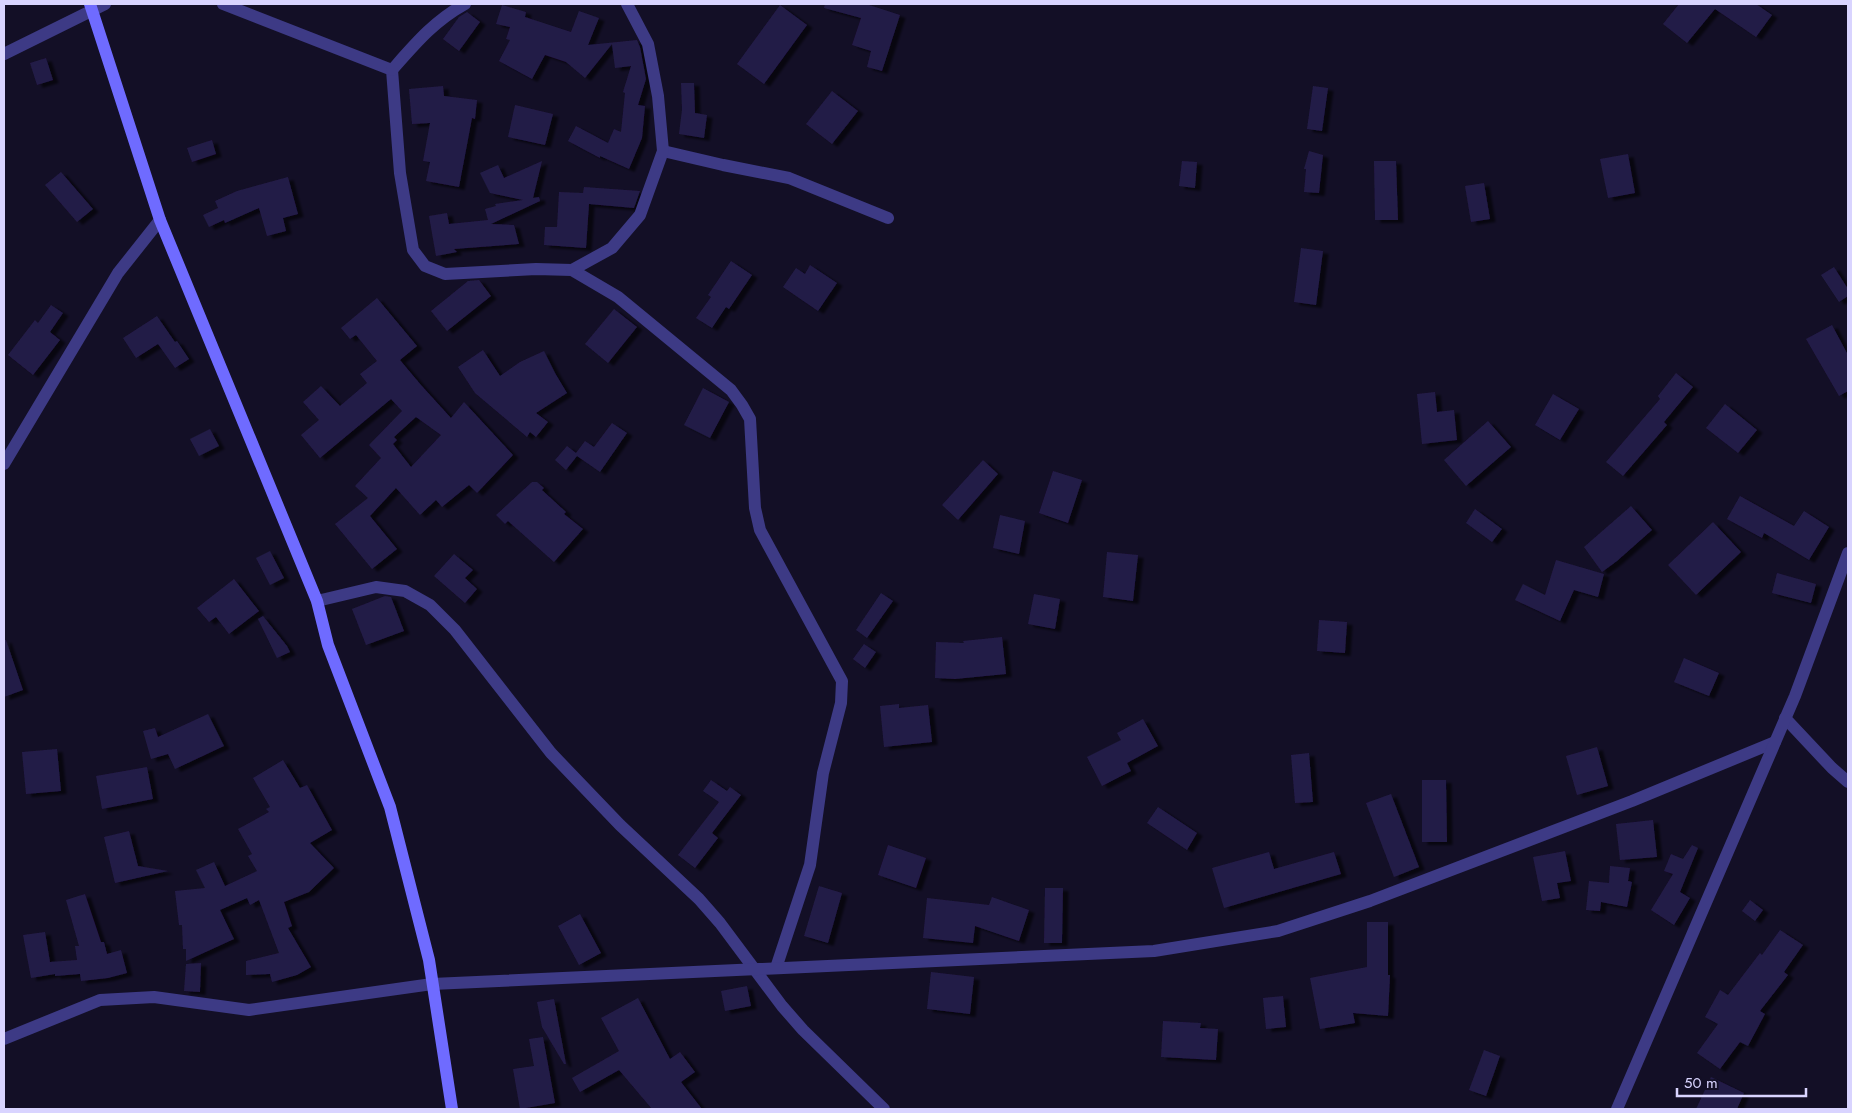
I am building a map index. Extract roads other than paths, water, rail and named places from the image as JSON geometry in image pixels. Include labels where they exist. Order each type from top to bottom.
[{"type":"main road","points":[[91,7],[160,220],[318,601],[328,645],[390,807],[429,960],[452,1109]]},
{"type":"street","points":[[4,54],[91,7],[105,4]]},
{"type":"street","points":[[223,4],[392,70]]},
{"type":"street","points":[[465,4],[450,12],[426,31],[392,70],[401,183],[413,250],[425,266],[445,274],[536,269],[572,270],[618,297],[731,390],[750,418],[756,508],[760,530],[842,681],[841,703],[823,773],[810,865],[776,968]]},
{"type":"street","points":[[572,270],[612,248],[640,216],[664,150],[658,96],[648,44],[626,4]]},
{"type":"street","points":[[664,150],[723,165],[789,178],[888,218]]},
{"type":"street","points":[[4,464],[118,273],[160,220]]},
{"type":"street","points":[[1617,1109],[1786,718],[1848,553]]},
{"type":"street","points":[[318,601],[376,587],[405,591],[430,605],[455,630],[551,753],[620,826],[699,899],[720,923],[802,1030],[884,1109]]},
{"type":"street","points":[[1786,718],[1832,768],[1848,782]]},
{"type":"street","points":[[4,1038],[100,1000],[154,997],[249,1010],[432,984],[1154,951],[1278,931],[1370,901],[1578,822],[1775,742]]}]
